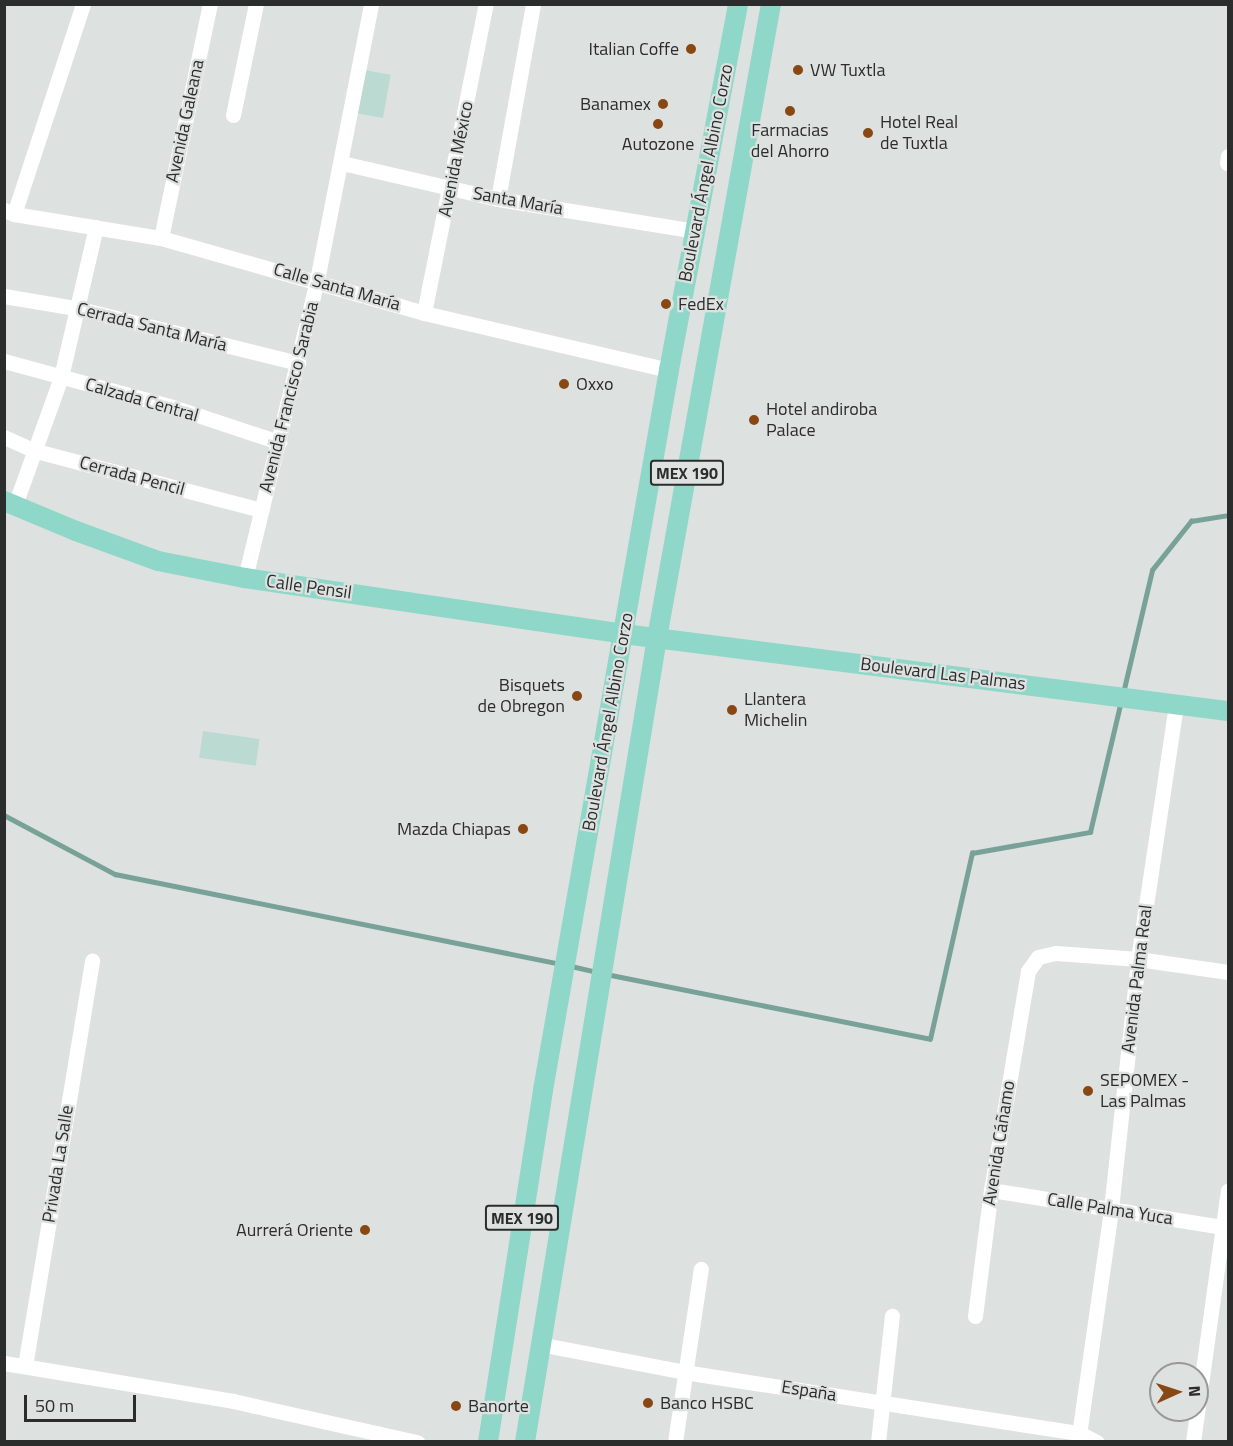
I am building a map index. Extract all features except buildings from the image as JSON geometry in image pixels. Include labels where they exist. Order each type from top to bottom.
[{"type":"main road","name":"Boulevard Ángel Albino Corzo","points":[[488,1442],[560,994],[669,370],[738,4]]},
{"type":"main road","name":"Boulevard Ángel Albino Corzo","points":[[525,1442],[539,1344],[657,638],[771,4]]},
{"type":"main road","name":"Calle Pensil","points":[[10,503],[76,531],[158,561],[245,578],[657,638]]},
{"type":"main road","name":"Boulevard Las Palmas","points":[[657,638],[1228,711]]},
{"type":"street","points":[[9,212],[83,4]]},
{"type":"street","name":"Avenida Galeana","points":[[161,238],[210,4]]},
{"type":"street","points":[[233,115],[256,4]]},
{"type":"street","name":"Avenida Francisco Sarabia","points":[[245,578],[317,280],[342,163],[371,4]]},
{"type":"street","name":"Avenida México","points":[[424,313],[451,189],[486,4]]},
{"type":"street","points":[[498,199],[533,4]]},
{"type":"street","name":"Santa María","points":[[342,163],[498,199],[696,231]]},
{"type":"street","name":"Calle Santa María","points":[[9,212],[161,238],[317,280],[424,313],[669,370]]},
{"type":"street","points":[[10,503],[36,450],[61,377],[96,227]]},
{"type":"street","name":"Cerrada Santa María","points":[[4,296],[76,308],[298,363]]},
{"type":"street","name":"Calzada Central","points":[[4,361],[173,407],[279,442]]},
{"type":"street","name":"Cerrada Pencil","points":[[4,437],[36,450],[261,510]]},
{"type":"street","name":"Avenida Palma Real","points":[[1078,1437],[1111,1209],[1138,959],[1176,704]]},
{"type":"street","name":"Avenida Cáñamo","points":[[975,1316],[991,1190],[1028,971],[1038,957],[1046,954],[1138,959]]},
{"type":"street","points":[[1138,959],[1228,972]]},
{"type":"street","name":"Privada La Salle","points":[[25,1366],[92,961]]},
{"type":"street","name":"Calle Palma Yuca","points":[[991,1190],[1226,1228]]},
{"type":"street","points":[[1193,1442],[1226,1228],[1228,1190]]},
{"type":"street","points":[[675,1442],[701,1269]]},
{"type":"street","points":[[878,1442],[892,1316]]},
{"type":"street","name":"España","points":[[539,1344],[684,1372],[883,1402],[1097,1442]]},
{"type":"street","points":[[4,1363],[233,1401],[417,1442]]},
{"type":"green space","points":[[364,70],[391,75],[383,118],[356,113]]},
{"type":"green space","points":[[203,731],[259,739],[256,766],[199,758]]},
{"type":"waterway","points":[[1123,693],[1152,570],[1191,521],[1228,515]]},
{"type":"waterway","points":[[606,974],[930,1039],[972,853],[1090,832],[1121,701]]},
{"type":"waterway","points":[[4,815],[115,874],[560,964]]},
{"type":"waterway","points":[[571,966],[598,972]]},
{"type":"place","name":"Italian Coffe","points":[[691,49]]},
{"type":"place","name":"VW Tuxtla","points":[[798,70]]},
{"type":"place","name":"Banamex","points":[[663,104]]},
{"type":"place","name":"Farmacias del Ahorro","points":[[790,111]]},
{"type":"place","name":"Autozone","points":[[658,124]]},
{"type":"place","name":"Hotel Real de Tuxtla","points":[[868,133]]},
{"type":"place","name":"FedEx","points":[[666,304]]},
{"type":"place","name":"Oxxo","points":[[564,384]]},
{"type":"place","name":"Hotel andiroba Palace","points":[[754,420]]},
{"type":"place","name":"Bisquets de Obregon","points":[[577,696]]},
{"type":"place","name":"Llantera Michelin","points":[[732,710]]},
{"type":"place","name":"Mazda Chiapas","points":[[523,829]]},
{"type":"place","name":"SEPOMEX - Las Palmas","points":[[1088,1091]]},
{"type":"place","name":"Aurrerá Oriente","points":[[365,1230]]},
{"type":"place","name":"Banco HSBC","points":[[648,1403]]},
{"type":"place","name":"Banorte","points":[[456,1406]]}]
